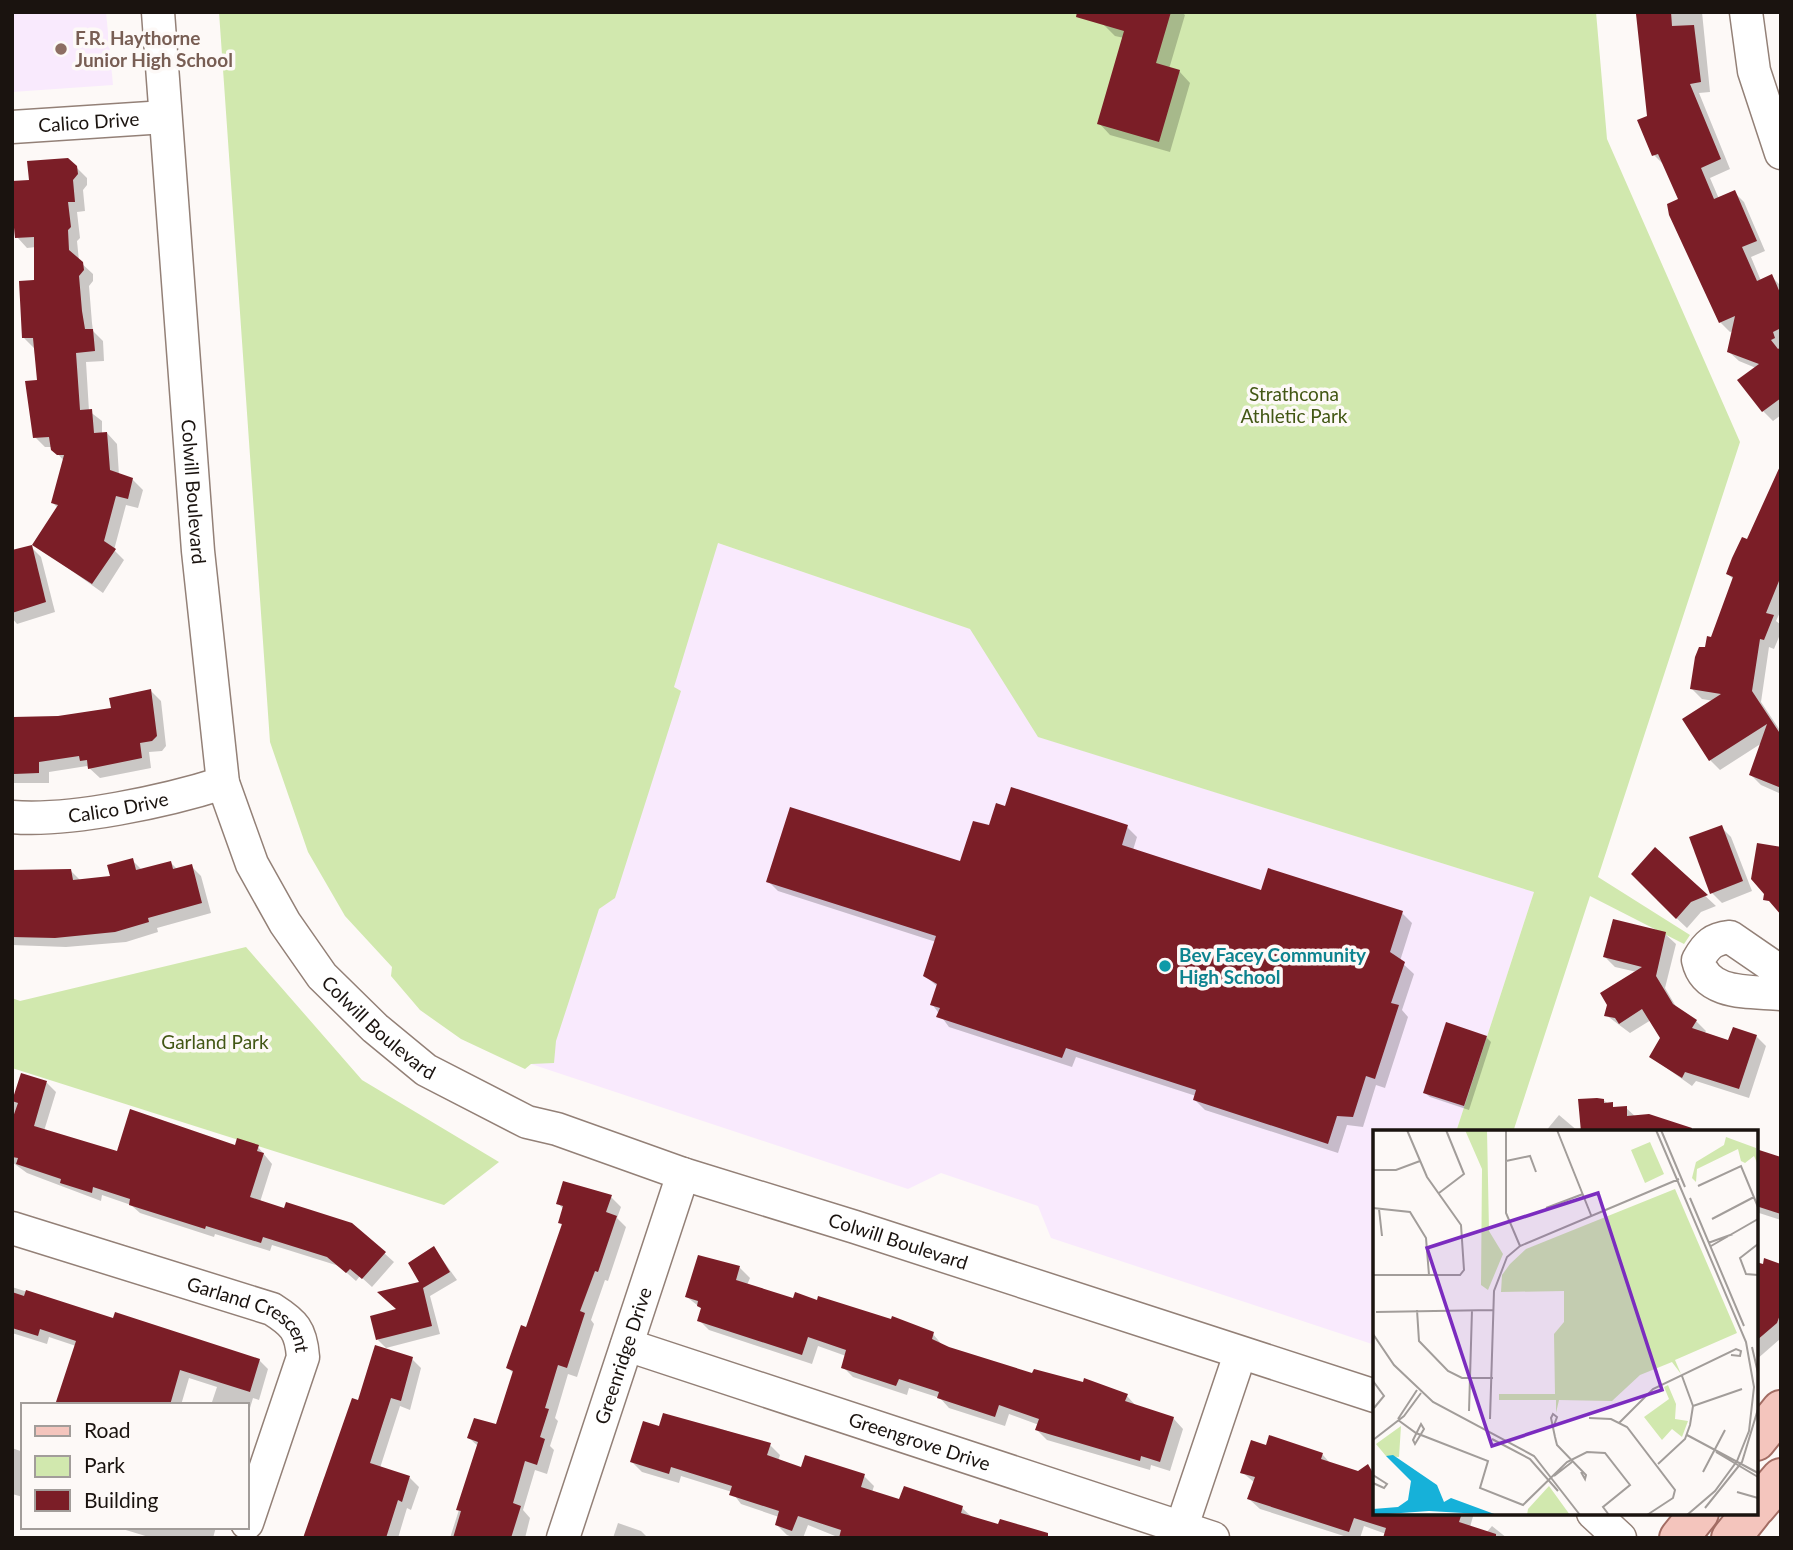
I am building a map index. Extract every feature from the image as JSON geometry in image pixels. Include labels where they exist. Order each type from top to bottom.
[{"type":"main road","points":[[1758,1429],[1781,1410]]},
{"type":"main road","points":[[1758,1439],[1781,1410]]},
{"type":"main road","points":[[1758,1505],[1781,1478]]},
{"type":"main road","points":[[1679,1538],[1697,1515]]},
{"type":"main road","points":[[1731,1538],[1749,1515]]},
{"type":"street","name":"Colwill Boulevard","points":[[158,12],[198,551],[223,783],[252,864],[285,923],[322,976],[374,1028],[426,1070],[471,1096],[527,1122],[557,1129],[683,1174],[986,1269],[1373,1395]]},
{"type":"street","points":[[1746,12],[1754,71],[1781,153]]},
{"type":"street","name":"Calico Drive","points":[[12,127],[165,117]]},
{"type":"street","name":"Calico Drive","points":[[12,817],[43,820],[192,793],[223,783]]},
{"type":"street","points":[[1781,972],[1730,937],[1715,939],[1706,946],[1698,960],[1701,973],[1718,987],[1781,994]]},
{"type":"street","name":"Greenridge Drive","points":[[563,1538],[683,1174]]},
{"type":"street","name":"Garland Crescent","points":[[12,1228],[272,1309],[295,1324],[302,1335],[303,1357],[248,1519]]},
{"type":"street","name":"Greengrove Drive","points":[[627,1345],[1180,1532],[1213,1538]]},
{"type":"street","points":[[1180,1532],[1240,1354]]},
{"type":"street","points":[[1595,1515],[1620,1538]]},
{"type":"shaded area","name":"F.R. Haythorne Junior High School","points":[[12,12],[106,12],[113,85],[12,92]]},
{"type":"shaded area","name":"Bev Facey Community High School","points":[[706,539],[971,629],[1039,737],[1534,892],[1457,1130],[1373,1130],[1373,1344],[1051,1238],[1038,1206],[941,1173],[908,1189],[531,1064]]},
{"type":"green space","name":"Strathcona Athletic Park","points":[[219,12],[1596,12],[1607,139],[1740,442],[1598,877],[1690,935],[1684,944],[1590,896],[1514,1130],[1457,1130],[1534,892],[1038,737],[970,629],[718,543],[674,687],[681,691],[615,898],[599,909],[556,1041],[554,1063],[531,1064],[525,1069],[461,1039],[420,1010],[391,976],[392,967],[345,916],[308,852],[270,742]]},
{"type":"green space","name":"Garland Park","points":[[246,947],[362,1080],[499,1162],[444,1205],[12,1068],[12,998],[20,1001]]},
{"type":"building","points":[[1077,12],[1171,12],[1156,63],[1180,70],[1159,142],[1097,124],[1124,31],[1076,17]]},
{"type":"building","points":[[1671,12],[1672,26],[1694,25],[1701,82],[1690,84],[1721,159],[1701,168],[1714,199],[1735,190],[1757,241],[1742,247],[1757,281],[1772,274],[1781,295],[1781,328],[1773,332],[1775,338],[1771,340],[1778,349],[1781,347],[1781,398],[1762,412],[1737,380],[1759,364],[1727,352],[1735,316],[1719,323],[1669,215],[1667,204],[1678,199],[1658,154],[1652,156],[1637,120],[1647,116],[1636,14]]},
{"type":"building","points":[[68,158],[77,166],[78,174],[73,180],[75,202],[68,202],[71,227],[68,230],[69,250],[83,262],[84,270],[79,276],[82,311],[85,329],[93,329],[95,351],[76,353],[80,410],[92,409],[94,433],[107,432],[110,470],[133,478],[128,499],[116,496],[104,541],[116,549],[92,584],[32,545],[58,505],[51,503],[64,455],[57,455],[51,450],[49,437],[33,438],[25,381],[37,380],[33,338],[22,338],[19,281],[34,280],[34,237],[15,238],[12,207],[12,181],[29,180],[27,161]]},
{"type":"building","points":[[1781,464],[1781,576],[1766,613],[1774,615],[1764,640],[1760,639],[1752,691],[1781,735],[1781,788],[1749,775],[1767,724],[1709,761],[1682,719],[1721,694],[1690,689],[1695,657],[1699,647],[1705,647],[1707,636],[1711,637],[1733,577],[1726,574],[1732,558],[1742,537],[1747,539]]},
{"type":"building","points":[[32,545],[46,602],[12,613],[12,550]]},
{"type":"building","points":[[151,689],[157,736],[152,741],[140,743],[142,758],[88,769],[87,760],[80,761],[79,756],[39,762],[39,773],[14,774],[13,717],[58,716],[111,708],[109,698]]},
{"type":"building","name":"Bev Facey Community High School","points":[[1011,787],[1128,825],[1122,845],[1261,890],[1268,868],[1403,911],[1390,952],[1405,962],[1391,1003],[1399,1005],[1375,1079],[1366,1076],[1353,1117],[1337,1116],[1328,1144],[1193,1100],[1196,1090],[1066,1048],[1062,1058],[936,1017],[940,1008],[930,1005],[937,984],[923,976],[936,936],[766,882],[790,807],[960,861],[973,821],[989,825],[996,803],[1005,806]]},
{"type":"building","points":[[1722,825],[1743,881],[1710,894],[1689,837]]},
{"type":"building","points":[[1757,843],[1781,847],[1781,915],[1769,901],[1763,900],[1764,894],[1751,879]]},
{"type":"building","points":[[1655,847],[1708,895],[1691,902],[1676,919],[1631,874]]},
{"type":"building","points":[[133,858],[136,870],[171,861],[173,869],[192,864],[202,903],[148,918],[149,922],[115,932],[55,938],[12,937],[12,870],[71,869],[73,880],[110,876],[107,865]]},
{"type":"building","points":[[1613,919],[1666,932],[1656,976],[1673,1004],[1697,1020],[1692,1028],[1728,1040],[1733,1027],[1757,1035],[1739,1089],[1685,1072],[1682,1078],[1649,1057],[1660,1038],[1642,1009],[1619,1024],[1615,1018],[1604,1016],[1607,1005],[1600,993],[1642,967],[1603,957]]},
{"type":"building","points":[[1446,1022],[1487,1036],[1464,1106],[1423,1093]]},
{"type":"building","points":[[21,1073],[47,1081],[34,1126],[117,1151],[130,1109],[235,1145],[237,1138],[259,1145],[257,1151],[264,1153],[250,1197],[284,1208],[286,1202],[352,1223],[386,1252],[362,1279],[350,1269],[346,1273],[327,1257],[263,1237],[261,1243],[206,1226],[205,1229],[129,1205],[130,1199],[93,1187],[92,1193],[16,1164],[18,1158],[12,1157],[12,1120],[18,1103],[12,1101]]},
{"type":"building","points":[[1578,1099],[1604,1099],[1604,1103],[1613,1102],[1613,1107],[1627,1106],[1627,1116],[1649,1114],[1692,1130],[1581,1130]]},
{"type":"building","points":[[1758,1150],[1781,1157],[1781,1214],[1758,1207]]},
{"type":"building","points":[[563,1181],[612,1195],[606,1212],[617,1216],[598,1272],[595,1271],[580,1311],[585,1313],[567,1368],[558,1365],[545,1408],[549,1409],[540,1437],[545,1439],[537,1465],[525,1461],[513,1503],[521,1506],[511,1538],[453,1538],[461,1511],[456,1510],[478,1442],[467,1438],[474,1418],[496,1424],[513,1371],[506,1368],[521,1325],[526,1327],[562,1224],[558,1223],[563,1206],[556,1204]]},
{"type":"building","points":[[434,1246],[450,1272],[423,1288],[432,1326],[376,1340],[370,1316],[396,1309],[377,1292],[419,1282],[408,1263]]},
{"type":"building","points":[[698,1255],[740,1266],[736,1280],[793,1298],[795,1292],[817,1300],[818,1296],[891,1319],[892,1316],[934,1332],[932,1339],[949,1347],[1032,1373],[1034,1369],[1083,1382],[1084,1378],[1128,1394],[1125,1401],[1174,1417],[1160,1462],[1141,1456],[1140,1461],[1035,1430],[1039,1419],[999,1405],[995,1417],[937,1398],[939,1392],[899,1379],[896,1386],[841,1368],[846,1350],[808,1337],[802,1355],[697,1321],[701,1308],[697,1306],[698,1301],[685,1297]]},
{"type":"building","points":[[1764,1258],[1781,1264],[1781,1312],[1777,1323],[1758,1339],[1758,1263],[1763,1264]]},
{"type":"building","points":[[26,1290],[113,1318],[115,1312],[260,1359],[250,1392],[180,1370],[171,1403],[56,1403],[76,1341],[40,1329],[38,1336],[12,1328],[12,1292],[24,1296]]},
{"type":"building","points":[[375,1345],[413,1357],[401,1401],[391,1398],[370,1463],[410,1476],[402,1502],[398,1500],[386,1538],[303,1538],[352,1398],[358,1400]]},
{"type":"building","points":[[663,1413],[771,1443],[767,1455],[801,1467],[805,1455],[865,1474],[861,1487],[899,1499],[904,1486],[963,1506],[961,1513],[998,1524],[1000,1519],[1048,1533],[1048,1538],[839,1538],[841,1530],[798,1516],[792,1531],[775,1525],[779,1511],[729,1495],[732,1486],[671,1467],[669,1474],[630,1462],[643,1421],[659,1426]]},
{"type":"building","points":[[1269,1435],[1323,1453],[1321,1459],[1358,1471],[1368,1464],[1373,1473],[1373,1515],[1461,1515],[1459,1522],[1496,1534],[1496,1538],[1383,1538],[1386,1528],[1354,1518],[1349,1532],[1247,1499],[1255,1477],[1240,1473],[1251,1440],[1266,1445]]},
{"type":"place","name":"F.R. Haythorne Junior High School","points":[[61,49]]},
{"type":"place","name":"Bev Facey Community High School","points":[[1165,966]]}]
